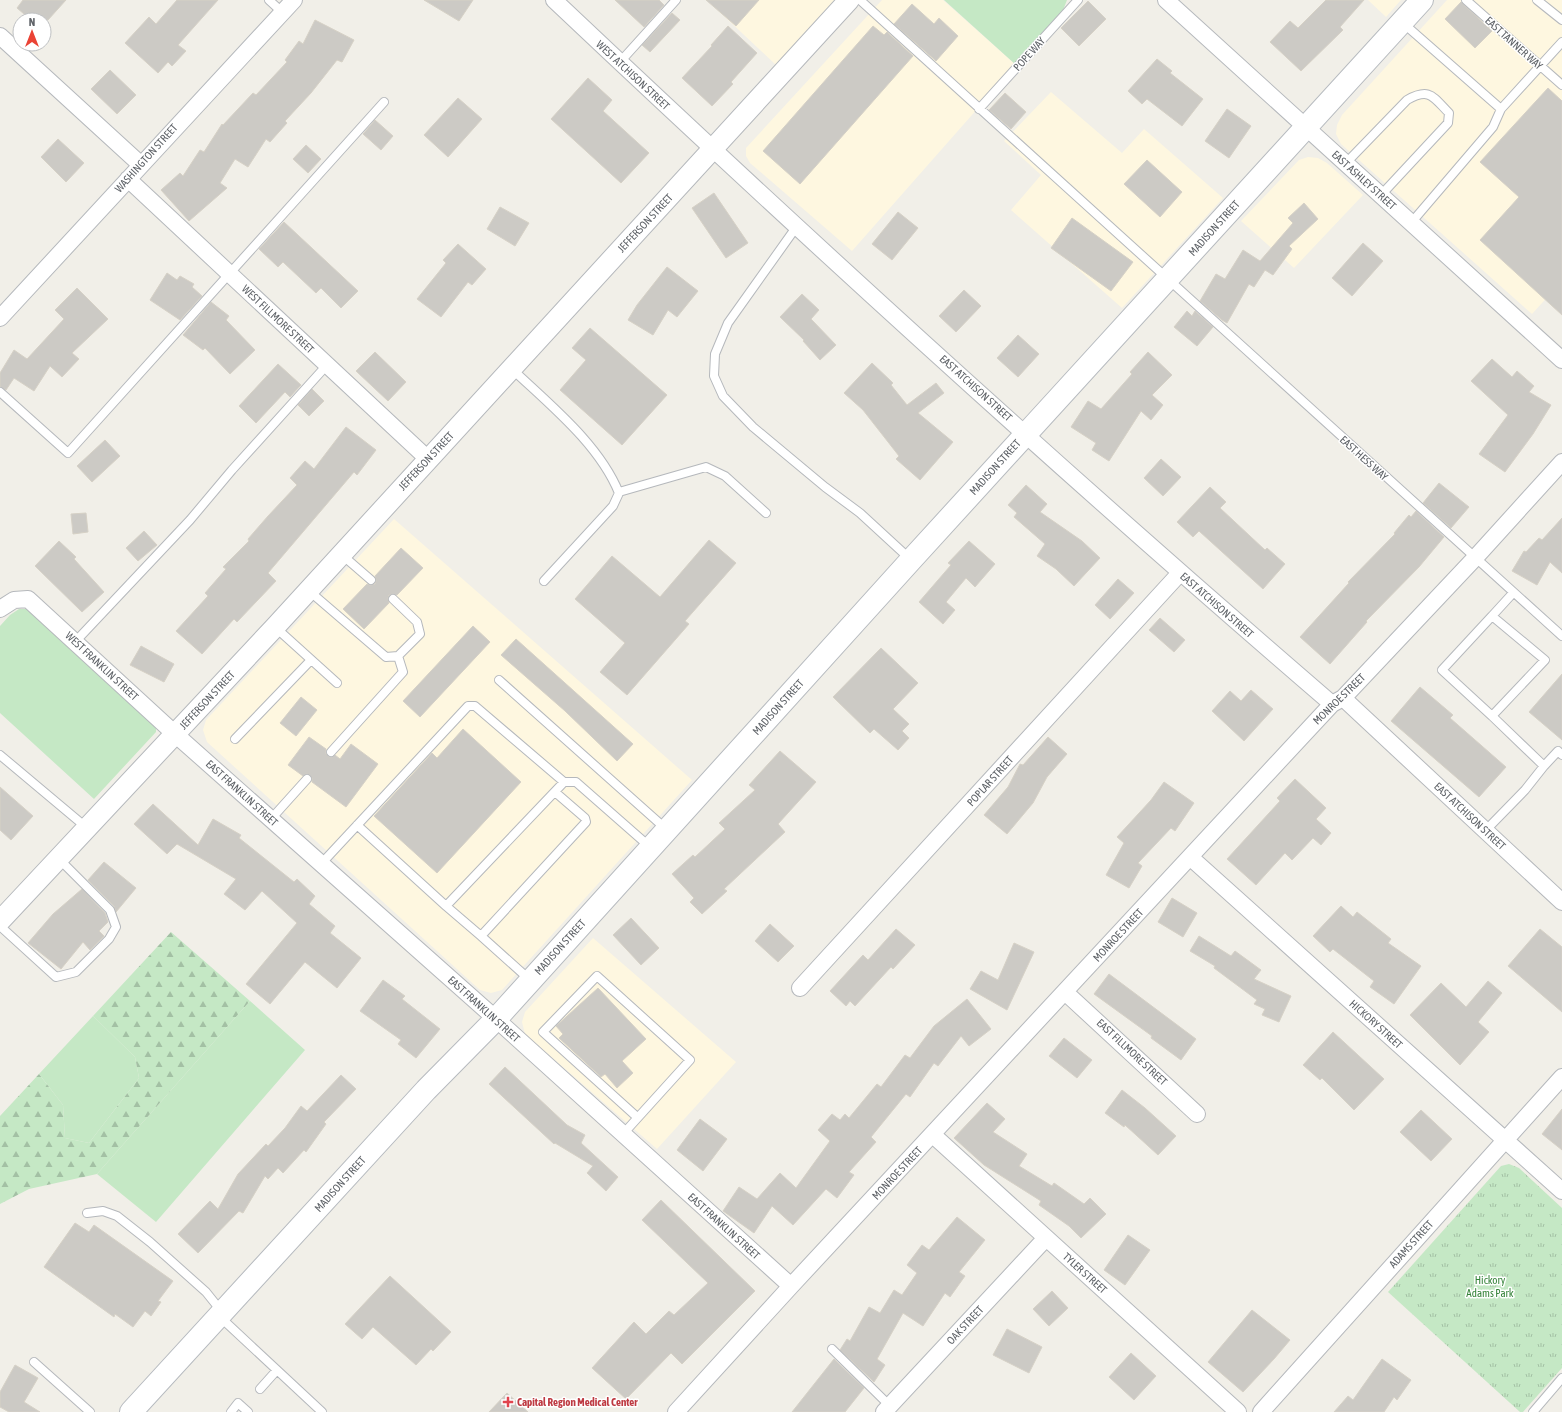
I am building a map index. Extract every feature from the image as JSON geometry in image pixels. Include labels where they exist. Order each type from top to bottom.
[{"type":"main road","name":"MADISON STREET","points":[[131,1412],[426,1090],[496,1019],[650,847],[1422,0]]},
{"type":"street","name":"WASHINGTON STREET","points":[[0,318],[128,179],[140,164],[294,0]]},
{"type":"street","name":"WEST ATCHISON STREET","points":[[554,0],[712,149]]},
{"type":"street","name":"JEFFERSON STREET","points":[[0,921],[275,627],[340,554],[849,0]]},
{"type":"street","name":"EAST ASHLEY STREET","points":[[1166,0],[1562,360]]},
{"type":"street","points":[[0,36],[140,164]]},
{"type":"street","name":"EAST ATCHISON STREET","points":[[712,149],[1180,573],[1337,701],[1486,830],[1562,902]]},
{"type":"street","name":"WEST FILLMORE STREET","points":[[128,179],[428,459]]},
{"type":"street","name":"MONROE STREET","points":[[676,1412],[790,1286],[933,1135],[1190,857],[1337,701],[1475,558],[1562,462]]},
{"type":"street","name":"POPLAR STREET","points":[[800,988],[1180,573]]},
{"type":"street","name":"WEST FRANKLIN STREET","points":[[0,609],[14,600],[28,599],[175,734]]},
{"type":"street","name":"EAST FRANKLIN STREET","points":[[175,734],[496,1019],[790,1286]]},
{"type":"street","name":"HICKORY STREET","points":[[1190,857],[1562,1191]]},
{"type":"street","name":"EAST FILLMORE STREET","points":[[1066,992],[1197,1114]]},
{"type":"street","name":"ADAMS STREET","points":[[1261,1412],[1562,1077]]},
{"type":"street","name":"TYLER STREET","points":[[933,1135],[1238,1412]]},
{"type":"street","name":"OAK STREET","points":[[887,1409],[1046,1238]]},
{"type":"lane","points":[[269,0],[282,12]]},
{"type":"lane","points":[[620,62],[676,0]]},
{"type":"lane","name":"EAST HESS WAY","points":[[860,0],[1562,636]]},
{"type":"lane","name":"POPE WAY","points":[[979,109],[1078,0]]},
{"type":"lane","name":"EAST TANNER WAY","points":[[1466,0],[1562,85]]},
{"type":"lane","points":[[1538,0],[1562,20]]},
{"type":"lane","points":[[1402,22],[1501,109]]},
{"type":"lane","points":[[1411,223],[1494,127],[1501,109],[1541,67],[1562,42]]},
{"type":"lane","points":[[1346,164],[1407,100],[1419,93],[1430,94],[1449,113],[1448,123],[1381,196]]},
{"type":"lane","points":[[0,392],[68,452],[384,102]]},
{"type":"lane","points":[[797,226],[728,323],[715,354],[714,376],[723,396],[753,427],[825,487],[860,513],[911,560]]},
{"type":"lane","points":[[75,642],[190,520],[327,365]]},
{"type":"lane","points":[[511,368],[579,433],[612,477],[619,492],[613,506],[544,581]]},
{"type":"lane","points":[[619,492],[706,467],[725,476],[766,513]]},
{"type":"lane","points":[[340,554],[371,580]]},
{"type":"lane","points":[[308,590],[386,657],[398,656],[420,634],[417,622],[393,599]]},
{"type":"lane","points":[[1513,593],[1442,670],[1544,766]]},
{"type":"lane","points":[[1492,616],[1545,660],[1492,716]]},
{"type":"lane","points":[[275,627],[337,683]]},
{"type":"lane","points":[[331,752],[403,672],[398,656]]},
{"type":"lane","points":[[235,738],[311,660]]},
{"type":"lane","points":[[499,680],[667,830]]},
{"type":"lane","points":[[321,864],[468,706],[475,706],[564,782],[576,782],[650,847]]},
{"type":"lane","points":[[1486,830],[1525,790],[1544,766],[1558,752],[1562,755]]},
{"type":"lane","points":[[0,755],[87,828]]},
{"type":"lane","points":[[271,819],[307,779]]},
{"type":"lane","points":[[446,906],[564,782]]},
{"type":"lane","points":[[481,936],[586,822],[585,818],[555,792]]},
{"type":"lane","points":[[357,825],[446,906],[531,980]]},
{"type":"lane","points":[[0,926],[56,977],[76,972],[109,940],[116,927],[110,910],[58,858]]},
{"type":"lane","points":[[623,1134],[690,1060],[597,976],[542,1032],[637,1117]]},
{"type":"lane","points":[[87,1213],[103,1211],[117,1216],[150,1242],[206,1292],[220,1314],[276,1370],[322,1412]]},
{"type":"lane","points":[[832,1349],[887,1409]]},
{"type":"lane","points":[[34,1362],[90,1412]]},
{"type":"lane","points":[[260,1389],[276,1370]]},
{"type":"lane","points":[[1533,1412],[1562,1378]]},
{"type":"lane","points":[[231,1412],[238,1402],[248,1412]]},
{"type":"shaded area","points":[[707,0],[836,0],[776,65]]},
{"type":"shaded area","points":[[882,0],[943,0],[1016,65],[852,251],[750,163],[746,156],[746,148]]},
{"type":"shaded area","points":[[1368,0],[1401,0],[1386,17]]},
{"type":"shaded area","points":[[1447,0],[1562,0],[1562,281],[1532,314],[1341,144],[1336,134],[1337,125],[1342,115]]},
{"type":"shaded area","points":[[1051,92],[1122,153],[1144,129],[1223,198],[1122,308],[1011,210],[1041,175],[1004,141]]},
{"type":"shaded area","points":[[1308,157],[1318,158],[1327,163],[1363,195],[1294,268],[1241,221],[1299,160]]},
{"type":"shaded area","points":[[394,519],[692,780],[502,990],[491,993],[480,990],[207,742],[203,730],[206,720]]},
{"type":"shaded area","points":[[593,938],[736,1062],[657,1149],[525,1034],[522,1022],[525,1012]]},
{"type":"green space","points":[[944,0],[1067,0],[1062,13],[1016,65]]},
{"type":"green space","points":[[19,609],[28,609],[156,724],[156,732],[94,799],[0,713],[0,626],[10,615]]},
{"type":"green space","points":[[171,932],[250,1001],[97,1174],[29,1189],[0,1204],[0,1116],[39,1074],[63,1105],[65,1138],[89,1143],[139,1078],[135,1057],[93,1016]]},
{"type":"green space","points":[[250,1001],[305,1050],[156,1222],[97,1174]]},
{"type":"green space","points":[[93,1016],[135,1057],[139,1078],[89,1143],[65,1138],[63,1105],[39,1074]]},
{"type":"green space","name":"Hickory Adams Park","points":[[1509,1164],[1519,1168],[1562,1208],[1562,1368],[1523,1412],[1520,1412],[1388,1292],[1501,1166]]},
{"type":"building","points":[[23,0],[66,0],[52,16],[52,12],[22,12],[17,8]]},
{"type":"building","points":[[177,0],[218,0],[178,45],[186,51],[172,66],[168,62],[158,73],[125,43],[149,17],[156,24]]},
{"type":"building","points":[[424,0],[473,0],[459,21]]},
{"type":"building","points":[[615,0],[659,0],[664,5],[644,27]]},
{"type":"building","points":[[706,0],[759,0],[736,26]]},
{"type":"building","points":[[1326,0],[1364,0],[1340,27],[1343,30],[1301,71],[1270,42],[1290,21],[1298,28]]},
{"type":"building","points":[[1088,1],[1106,19],[1079,46],[1061,28]]},
{"type":"building","points":[[1461,2],[1492,31],[1475,48],[1445,19]]},
{"type":"building","points":[[912,4],[934,24],[939,18],[958,36],[936,61],[894,24]]},
{"type":"building","points":[[672,13],[680,20],[650,52],[642,45]]},
{"type":"building","points":[[315,20],[354,40],[342,62],[337,60],[311,93],[285,121],[287,123],[270,142],[266,139],[248,167],[235,159],[220,183],[227,188],[189,221],[161,190],[180,173],[183,176],[200,150],[204,152],[222,124],[223,125],[253,93],[256,95],[287,62],[285,60],[299,41],[303,44]]},
{"type":"building","points":[[728,26],[757,53],[731,82],[733,84],[712,106],[682,78],[712,46],[711,45]]},
{"type":"building","points":[[873,26],[884,35],[887,32],[913,56],[800,184],[763,151]]},
{"type":"building","points":[[1157,59],[1172,71],[1170,73],[1203,99],[1182,126],[1147,99],[1142,104],[1128,91]]},
{"type":"building","points":[[110,70],[136,95],[117,114],[91,89]]},
{"type":"building","points":[[588,78],[612,100],[603,111],[649,153],[621,183],[551,119]]},
{"type":"building","points":[[1548,88],[1562,101],[1562,315],[1480,240],[1519,197],[1480,162]]},
{"type":"building","points":[[1005,93],[1026,112],[1011,129],[989,110]]},
{"type":"building","points":[[458,98],[482,119],[448,157],[424,135]]},
{"type":"building","points":[[1227,109],[1251,126],[1229,158],[1205,141]]},
{"type":"building","points":[[375,120],[393,136],[381,150],[363,134]]},
{"type":"building","points":[[58,139],[84,163],[66,182],[41,157]]},
{"type":"building","points":[[306,145],[321,159],[308,173],[293,159]]},
{"type":"building","points":[[1147,160],[1182,192],[1160,217],[1124,184]]},
{"type":"building","points":[[714,193],[748,243],[726,258],[692,208]]},
{"type":"building","points":[[1304,203],[1318,219],[1289,246],[1292,249],[1273,275],[1265,270],[1254,287],[1249,284],[1227,323],[1200,301],[1216,274],[1225,279],[1243,250],[1260,261],[1293,223],[1288,218]]},
{"type":"building","points":[[500,207],[529,223],[515,246],[487,229]]},
{"type":"building","points":[[898,212],[918,228],[892,260],[872,244]]},
{"type":"building","points":[[1072,218],[1133,262],[1111,291],[1051,248]]},
{"type":"building","points":[[284,222],[358,291],[341,308],[321,288],[316,293],[283,262],[278,267],[259,249]]},
{"type":"building","points":[[1363,243],[1383,261],[1352,296],[1332,278]]},
{"type":"building","points":[[458,244],[486,269],[472,285],[468,282],[441,317],[417,299],[446,263],[443,260]]},
{"type":"building","points":[[667,267],[698,291],[677,317],[668,310],[653,335],[628,320],[637,305]]},
{"type":"building","points":[[167,273],[177,280],[180,276],[194,284],[192,287],[202,296],[180,320],[150,300]]},
{"type":"building","points":[[77,288],[108,319],[72,353],[79,359],[62,377],[50,366],[34,391],[14,378],[6,390],[0,387],[0,373],[14,350],[27,359],[64,319],[55,310]]},
{"type":"building","points":[[964,290],[981,306],[956,332],[939,316]]},
{"type":"building","points":[[802,294],[819,310],[811,319],[836,345],[820,360],[803,341],[804,340],[780,317]]},
{"type":"building","points":[[211,302],[229,316],[226,320],[255,350],[230,374],[205,348],[203,350],[183,335]]},
{"type":"building","points":[[1187,311],[1192,316],[1195,311],[1213,327],[1197,346],[1174,327]]},
{"type":"building","points":[[590,328],[667,395],[622,445],[560,390],[586,360],[572,348]]},
{"type":"building","points":[[1018,335],[1039,354],[1018,377],[997,358]]},
{"type":"building","points":[[375,352],[406,382],[388,401],[356,371]]},
{"type":"building","points":[[1148,352],[1172,375],[1152,395],[1163,405],[1151,420],[1141,411],[1109,461],[1092,450],[1096,443],[1071,427],[1088,401],[1101,409],[1132,374],[1130,372]]},
{"type":"building","points":[[1492,359],[1512,377],[1517,371],[1534,386],[1529,392],[1551,405],[1533,434],[1505,472],[1479,454],[1508,415],[1471,381]]},
{"type":"building","points":[[872,363],[893,383],[891,385],[907,405],[936,383],[944,393],[918,413],[953,442],[920,480],[896,459],[899,456],[863,410],[844,393]]},
{"type":"building","points":[[278,364],[301,385],[290,397],[285,392],[256,423],[239,406]]},
{"type":"building","points":[[312,389],[324,401],[309,416],[298,405]]},
{"type":"building","points":[[346,427],[376,450],[357,475],[354,472],[268,573],[276,581],[237,622],[234,619],[202,654],[176,631],[208,596],[205,593],[226,569],[223,567],[249,541],[248,539],[297,485],[290,478],[305,461],[314,469]]},
{"type":"building","points":[[105,440],[120,456],[92,482],[77,466]]},
{"type":"building","points":[[1161,459],[1181,477],[1163,496],[1144,478]]},
{"type":"building","points":[[1439,483],[1469,507],[1451,528],[1423,503]]},
{"type":"building","points":[[1026,485],[1047,504],[1040,512],[1082,541],[1100,558],[1074,586],[1056,569],[1037,556],[1045,544],[1014,517],[1017,513],[1008,505]]},
{"type":"building","points":[[1210,487],[1226,502],[1220,508],[1265,550],[1267,548],[1285,564],[1263,589],[1199,531],[1193,537],[1177,522]]},
{"type":"building","points":[[1416,511],[1444,537],[1419,567],[1366,621],[1367,622],[1330,664],[1300,637],[1349,583],[1348,582],[1395,534],[1394,533],[1409,515],[1411,517]]},
{"type":"building","points":[[86,513],[88,532],[73,534],[71,514]]},
{"type":"building","points":[[1562,518],[1562,573],[1550,562],[1537,585],[1512,571],[1524,551],[1526,552],[1539,538],[1542,540]]},
{"type":"building","points":[[144,531],[157,545],[138,561],[126,548]]},
{"type":"building","points":[[709,540],[736,563],[685,621],[689,624],[627,695],[600,672],[625,643],[575,599],[612,556],[660,597]]},
{"type":"building","points":[[59,541],[76,557],[74,559],[104,592],[82,612],[35,566]]},
{"type":"building","points":[[969,541],[995,564],[975,587],[966,578],[946,602],[955,610],[943,624],[919,602],[951,565],[948,563]]},
{"type":"building","points":[[401,548],[423,568],[397,595],[389,595],[389,603],[364,629],[343,609],[367,584],[375,584],[375,576]]},
{"type":"building","points":[[1118,579],[1134,593],[1110,619],[1095,605]]},
{"type":"building","points":[[1160,618],[1185,640],[1174,652],[1149,630]]},
{"type":"building","points":[[473,626],[490,642],[420,717],[403,701]]},
{"type":"building","points":[[516,639],[633,744],[617,761],[565,711],[501,655]]},
{"type":"building","points":[[141,646],[174,664],[164,682],[130,665]]},
{"type":"building","points":[[881,648],[918,683],[893,709],[909,724],[902,731],[909,738],[898,750],[874,729],[870,733],[833,697]]},
{"type":"building","points":[[1562,674],[1562,740],[1529,712]]},
{"type":"building","points":[[1420,687],[1453,715],[1450,718],[1506,767],[1479,797],[1391,721]]},
{"type":"building","points":[[1251,690],[1273,709],[1244,741],[1212,711],[1230,691],[1241,701]]},
{"type":"building","points":[[301,697],[317,710],[296,736],[280,723]]},
{"type":"building","points":[[463,729],[521,782],[437,873],[374,816],[432,753],[437,758]]},
{"type":"building","points":[[309,737],[326,749],[326,754],[329,757],[335,755],[340,759],[351,744],[378,764],[346,807],[312,782],[310,775],[306,774],[303,776],[288,765]]},
{"type":"building","points":[[1048,737],[1067,754],[1047,777],[1033,803],[1007,834],[984,815],[1008,787],[1020,764],[1023,765]]},
{"type":"building","points":[[780,751],[816,782],[778,824],[785,832],[724,889],[727,891],[702,914],[690,902],[694,898],[672,874],[693,855],[695,857],[725,829],[719,823],[755,790],[749,785]]},
{"type":"building","points":[[1295,779],[1326,808],[1316,819],[1331,833],[1321,845],[1313,838],[1292,860],[1285,853],[1256,885],[1227,859],[1280,801],[1277,798]]},
{"type":"building","points":[[1164,782],[1194,803],[1175,831],[1171,828],[1138,863],[1142,866],[1129,888],[1106,875],[1124,843],[1117,837],[1151,800]]},
{"type":"building","points":[[0,787],[33,816],[11,840],[0,830]]},
{"type":"building","points":[[153,804],[198,845],[213,819],[241,835],[239,838],[294,882],[297,879],[315,896],[309,904],[335,926],[330,933],[361,958],[337,988],[305,962],[270,1004],[246,984],[297,923],[262,891],[245,910],[224,894],[236,879],[177,844],[167,854],[134,824]]},
{"type":"building","points":[[104,862],[136,888],[116,912],[114,906],[88,880]]},
{"type":"building","points":[[82,889],[105,913],[108,922],[99,931],[104,936],[90,950],[83,942],[61,969],[28,943],[53,914]]},
{"type":"building","points":[[1172,898],[1197,913],[1183,937],[1158,922]]},
{"type":"building","points":[[1341,906],[1353,917],[1357,912],[1391,939],[1388,943],[1421,966],[1394,1004],[1370,987],[1374,981],[1333,949],[1330,952],[1313,936]]},
{"type":"building","points":[[631,918],[659,948],[641,965],[613,935]]},
{"type":"building","points":[[770,924],[794,946],[778,962],[755,941]]},
{"type":"building","points":[[896,929],[915,945],[893,969],[891,967],[855,1006],[850,1001],[846,1006],[830,991],[863,955],[868,960]]},
{"type":"building","points":[[1540,929],[1562,947],[1562,1012],[1508,966]]},
{"type":"building","points":[[1199,936],[1231,956],[1235,951],[1261,970],[1254,979],[1291,996],[1279,1022],[1262,1015],[1265,1009],[1254,1004],[1257,1000],[1214,968],[1215,966],[1190,951]]},
{"type":"building","points":[[1014,943],[1034,952],[1007,1010],[970,989],[981,971],[998,980]]},
{"type":"building","points":[[1109,974],[1196,1039],[1181,1060],[1151,1038],[1152,1036],[1094,994]]},
{"type":"building","points":[[383,980],[405,996],[402,999],[440,1029],[416,1058],[398,1044],[401,1040],[360,1011]]},
{"type":"building","points":[[1488,981],[1502,993],[1478,1022],[1489,1032],[1460,1065],[1410,1015],[1441,983],[1466,1007]]},
{"type":"building","points":[[598,988],[646,1039],[622,1061],[633,1073],[617,1088],[605,1074],[601,1077],[559,1038],[563,1034],[556,1026]]},
{"type":"building","points":[[967,999],[991,1029],[969,1046],[961,1036],[938,1066],[934,1063],[910,1097],[906,1094],[871,1137],[876,1142],[849,1172],[854,1175],[837,1198],[826,1189],[793,1225],[772,1206],[754,1233],[723,1211],[739,1187],[757,1199],[780,1173],[796,1188],[830,1141],[818,1130],[832,1114],[840,1120],[845,1114],[849,1118],[877,1084],[881,1087],[905,1055],[910,1058],[934,1026]]},
{"type":"building","points":[[1333,1032],[1384,1079],[1354,1110],[1322,1078],[1320,1080],[1303,1065]]},
{"type":"building","points":[[1064,1038],[1092,1060],[1077,1078],[1049,1056]]},
{"type":"building","points":[[505,1067],[567,1125],[585,1135],[581,1143],[618,1177],[606,1191],[587,1173],[593,1166],[555,1143],[554,1144],[489,1084]]},
{"type":"building","points":[[341,1075],[356,1089],[324,1122],[326,1124],[306,1152],[304,1150],[283,1173],[278,1168],[268,1179],[265,1176],[243,1213],[239,1211],[198,1253],[178,1234],[210,1201],[218,1209],[238,1174],[266,1144],[268,1146],[285,1128],[301,1106],[307,1111]]},
{"type":"building","points":[[1122,1090],[1145,1108],[1176,1136],[1158,1155],[1125,1125],[1124,1127],[1105,1113]]},
{"type":"building","points":[[987,1103],[1005,1119],[993,1132],[1027,1154],[1019,1166],[1052,1186],[1054,1183],[1084,1204],[1090,1198],[1106,1214],[1081,1238],[1069,1226],[1039,1205],[1041,1201],[984,1165],[954,1138]]},
{"type":"building","points":[[1562,1109],[1562,1150],[1542,1134]]},
{"type":"building","points":[[1421,1110],[1452,1139],[1431,1161],[1400,1132]]},
{"type":"building","points":[[700,1119],[727,1139],[703,1171],[677,1150]]},
{"type":"building","points":[[661,1200],[755,1291],[682,1364],[671,1353],[626,1399],[592,1368],[634,1322],[646,1334],[669,1311],[674,1315],[708,1283],[642,1220]]},
{"type":"building","points":[[957,1217],[985,1240],[959,1272],[965,1276],[950,1297],[945,1293],[923,1326],[903,1313],[877,1359],[885,1365],[874,1382],[840,1350],[847,1339],[850,1341],[869,1307],[880,1313],[894,1290],[902,1295],[917,1273],[907,1265],[922,1245],[929,1250]]},
{"type":"building","points":[[75,1223],[89,1232],[94,1225],[173,1281],[158,1301],[161,1302],[151,1316],[145,1311],[133,1327],[115,1314],[114,1317],[44,1267]]},
{"type":"building","points":[[1128,1235],[1150,1250],[1125,1285],[1104,1270]]},
{"type":"building","points":[[390,1276],[451,1332],[433,1351],[431,1349],[416,1365],[373,1327],[362,1339],[345,1324]]},
{"type":"building","points":[[1052,1291],[1068,1308],[1049,1326],[1033,1309]]},
{"type":"building","points":[[1252,1310],[1290,1340],[1243,1392],[1208,1362]]},
{"type":"building","points":[[1007,1329],[1042,1347],[1029,1373],[993,1355]]},
{"type":"building","points":[[1131,1353],[1156,1376],[1134,1400],[1109,1377]]},
{"type":"building","points":[[834,1359],[864,1388],[845,1412],[792,1412]]},
{"type":"building","points":[[1382,1359],[1411,1380],[1397,1400],[1394,1397],[1384,1412],[1334,1412],[1348,1396],[1353,1400]]},
{"type":"building","points":[[15,1365],[38,1378],[24,1402],[40,1412],[9,1412],[0,1407],[0,1392]]},
{"type":"building","name":"Capital Region Medical Center","points":[[507,1393],[528,1412],[489,1412]]},
{"type":"place","name":"Capital Region Medical Center","points":[[508,1402]]}]
